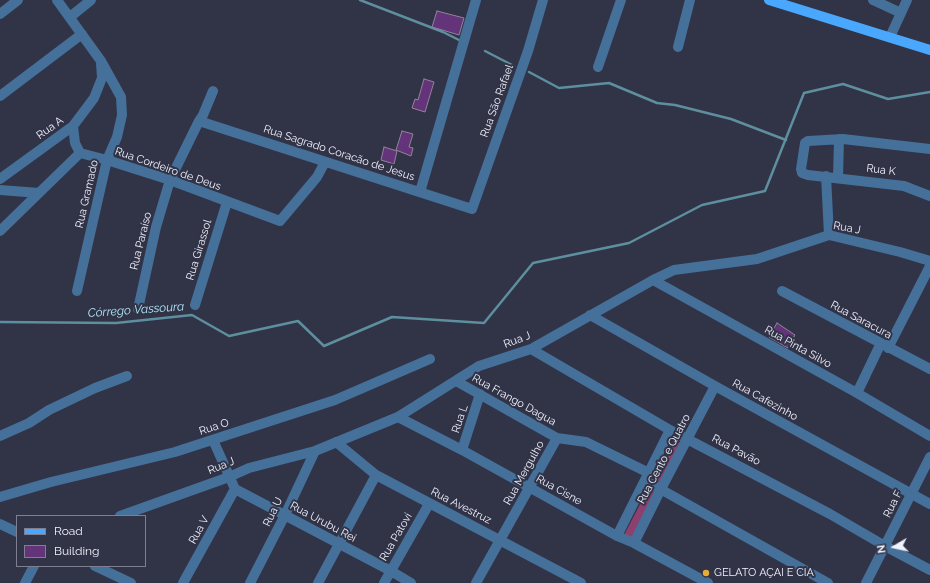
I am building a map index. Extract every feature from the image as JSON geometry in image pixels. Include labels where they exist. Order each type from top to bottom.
[{"type":"main road","points":[[769,0],[930,50]]},
{"type":"street","points":[[0,14],[18,0]]},
{"type":"street","name":"Rua Gramado","points":[[57,0],[101,61],[121,97],[122,115],[117,138],[106,160],[77,292]]},
{"type":"street","points":[[70,17],[91,0]]},
{"type":"street","points":[[420,192],[476,0]]},
{"type":"street","name":"Rua São Rafael","points":[[472,208],[528,51],[543,0]]},
{"type":"street","points":[[598,67],[621,0]]},
{"type":"street","points":[[678,47],[690,0]]},
{"type":"street","points":[[873,0],[901,13]]},
{"type":"street","points":[[890,37],[907,0]]},
{"type":"street","points":[[0,96],[82,34]]},
{"type":"street","name":"Rua A","points":[[0,178],[73,126],[94,98],[102,78],[101,61]]},
{"type":"street","name":"Rua Paraíso","points":[[138,309],[156,227],[170,180],[203,115],[213,91]]},
{"type":"street","name":"Rua Sagrado Coracão de Jesus","points":[[199,121],[472,208]]},
{"type":"street","points":[[1,229],[80,153],[75,143],[73,126]]},
{"type":"street","points":[[838,178],[839,139],[930,149]]},
{"type":"street","name":"Rua K","points":[[839,139],[808,141],[805,143],[800,169],[802,173],[904,186],[930,196]]},
{"type":"street","name":"Rua Cordeiro de Deus","points":[[80,153],[170,180],[280,221],[317,177],[325,162]]},
{"type":"street","points":[[826,176],[829,235]]},
{"type":"street","points":[[0,190],[39,193]]},
{"type":"street","name":"Rua Girassol","points":[[195,305],[227,202]]},
{"type":"street","name":"Rua J","points":[[123,515],[230,477],[249,468],[315,451],[398,417],[479,366],[531,349],[653,280],[674,270],[757,259],[829,235],[930,260]]},
{"type":"street","points":[[857,393],[930,266]]},
{"type":"street","name":"Rua Pinta Silvo","points":[[653,280],[857,393],[930,436]]},
{"type":"street","name":"Rua Saracura","points":[[782,292],[930,369]]},
{"type":"street","name":"Rua Cafezinho","points":[[590,315],[715,386],[930,504]]},
{"type":"street","name":"Rua Pavão","points":[[531,349],[670,430],[688,438],[830,514],[930,570]]},
{"type":"street","name":"Rua O","points":[[0,497],[51,482],[175,452],[213,440],[335,400],[430,359]]},
{"type":"street","points":[[0,436],[95,388],[127,376]]},
{"type":"street","name":"Rua Frango Dagua","points":[[456,381],[557,438],[586,442],[647,477],[661,489]]},
{"type":"street","name":"Rua Cento e Quatro","points":[[634,543],[715,386]]},
{"type":"street","name":"Rua L","points":[[462,450],[480,394]]},
{"type":"street","name":"Rua Cisne","points":[[398,417],[462,450],[617,536],[634,543],[708,583]]},
{"type":"street","name":"Rua Cento e Quatro","points":[[617,536],[670,430]]},
{"type":"street","name":"Rua Mergulho","points":[[476,583],[557,438]]},
{"type":"street","points":[[213,440],[235,489]]},
{"type":"street","name":"Rua Avestruz","points":[[336,442],[376,475],[581,583]]},
{"type":"street","name":"Rua U","points":[[250,583],[285,515],[315,451]]},
{"type":"street","name":"Rua F","points":[[866,583],[930,457]]},
{"type":"street","points":[[318,583],[376,475]]},
{"type":"street","name":"Rua Urubu Rei","points":[[235,489],[411,583]]},
{"type":"street","name":"Rua V","points":[[183,583],[235,489]]},
{"type":"street","points":[[661,489],[828,583]]},
{"type":"street","name":"Rua Patovi","points":[[384,583],[429,504]]},
{"type":"street","points":[[0,524],[16,532]]},
{"type":"street","points":[[25,583],[33,567]]},
{"type":"street","points":[[97,567],[131,583]]},
{"type":"shaded area","points":[[674,439],[682,443],[660,486],[652,482]]},
{"type":"shaded area","points":[[650,485],[658,489],[632,539],[624,535]]},
{"type":"building","points":[[437,11],[464,18],[459,35],[432,27]]},
{"type":"building","points":[[424,79],[434,82],[425,112],[412,108],[415,99],[418,100]]},
{"type":"building","points":[[402,131],[413,134],[409,147],[413,148],[411,156],[396,150]]},
{"type":"building","points":[[384,147],[397,151],[394,164],[381,160]]},
{"type":"building","points":[[777,323],[795,335],[788,348],[769,337]]},
{"type":"waterway","points":[[360,0],[443,32],[459,40]]},
{"type":"waterway","points":[[485,51],[514,66]]},
{"type":"waterway","points":[[529,72],[559,88],[609,83],[657,103],[675,105],[731,119],[786,140]]},
{"type":"waterway","name":"Córrego Vassoura","points":[[0,322],[116,323],[192,315],[229,336],[298,321],[324,346],[392,317],[484,323],[533,263],[629,243],[702,205],[765,191],[804,93],[843,84],[888,99],[930,92]]},
{"type":"place","name":"GELATO AÇAI E CIA","points":[[706,573]]}]
